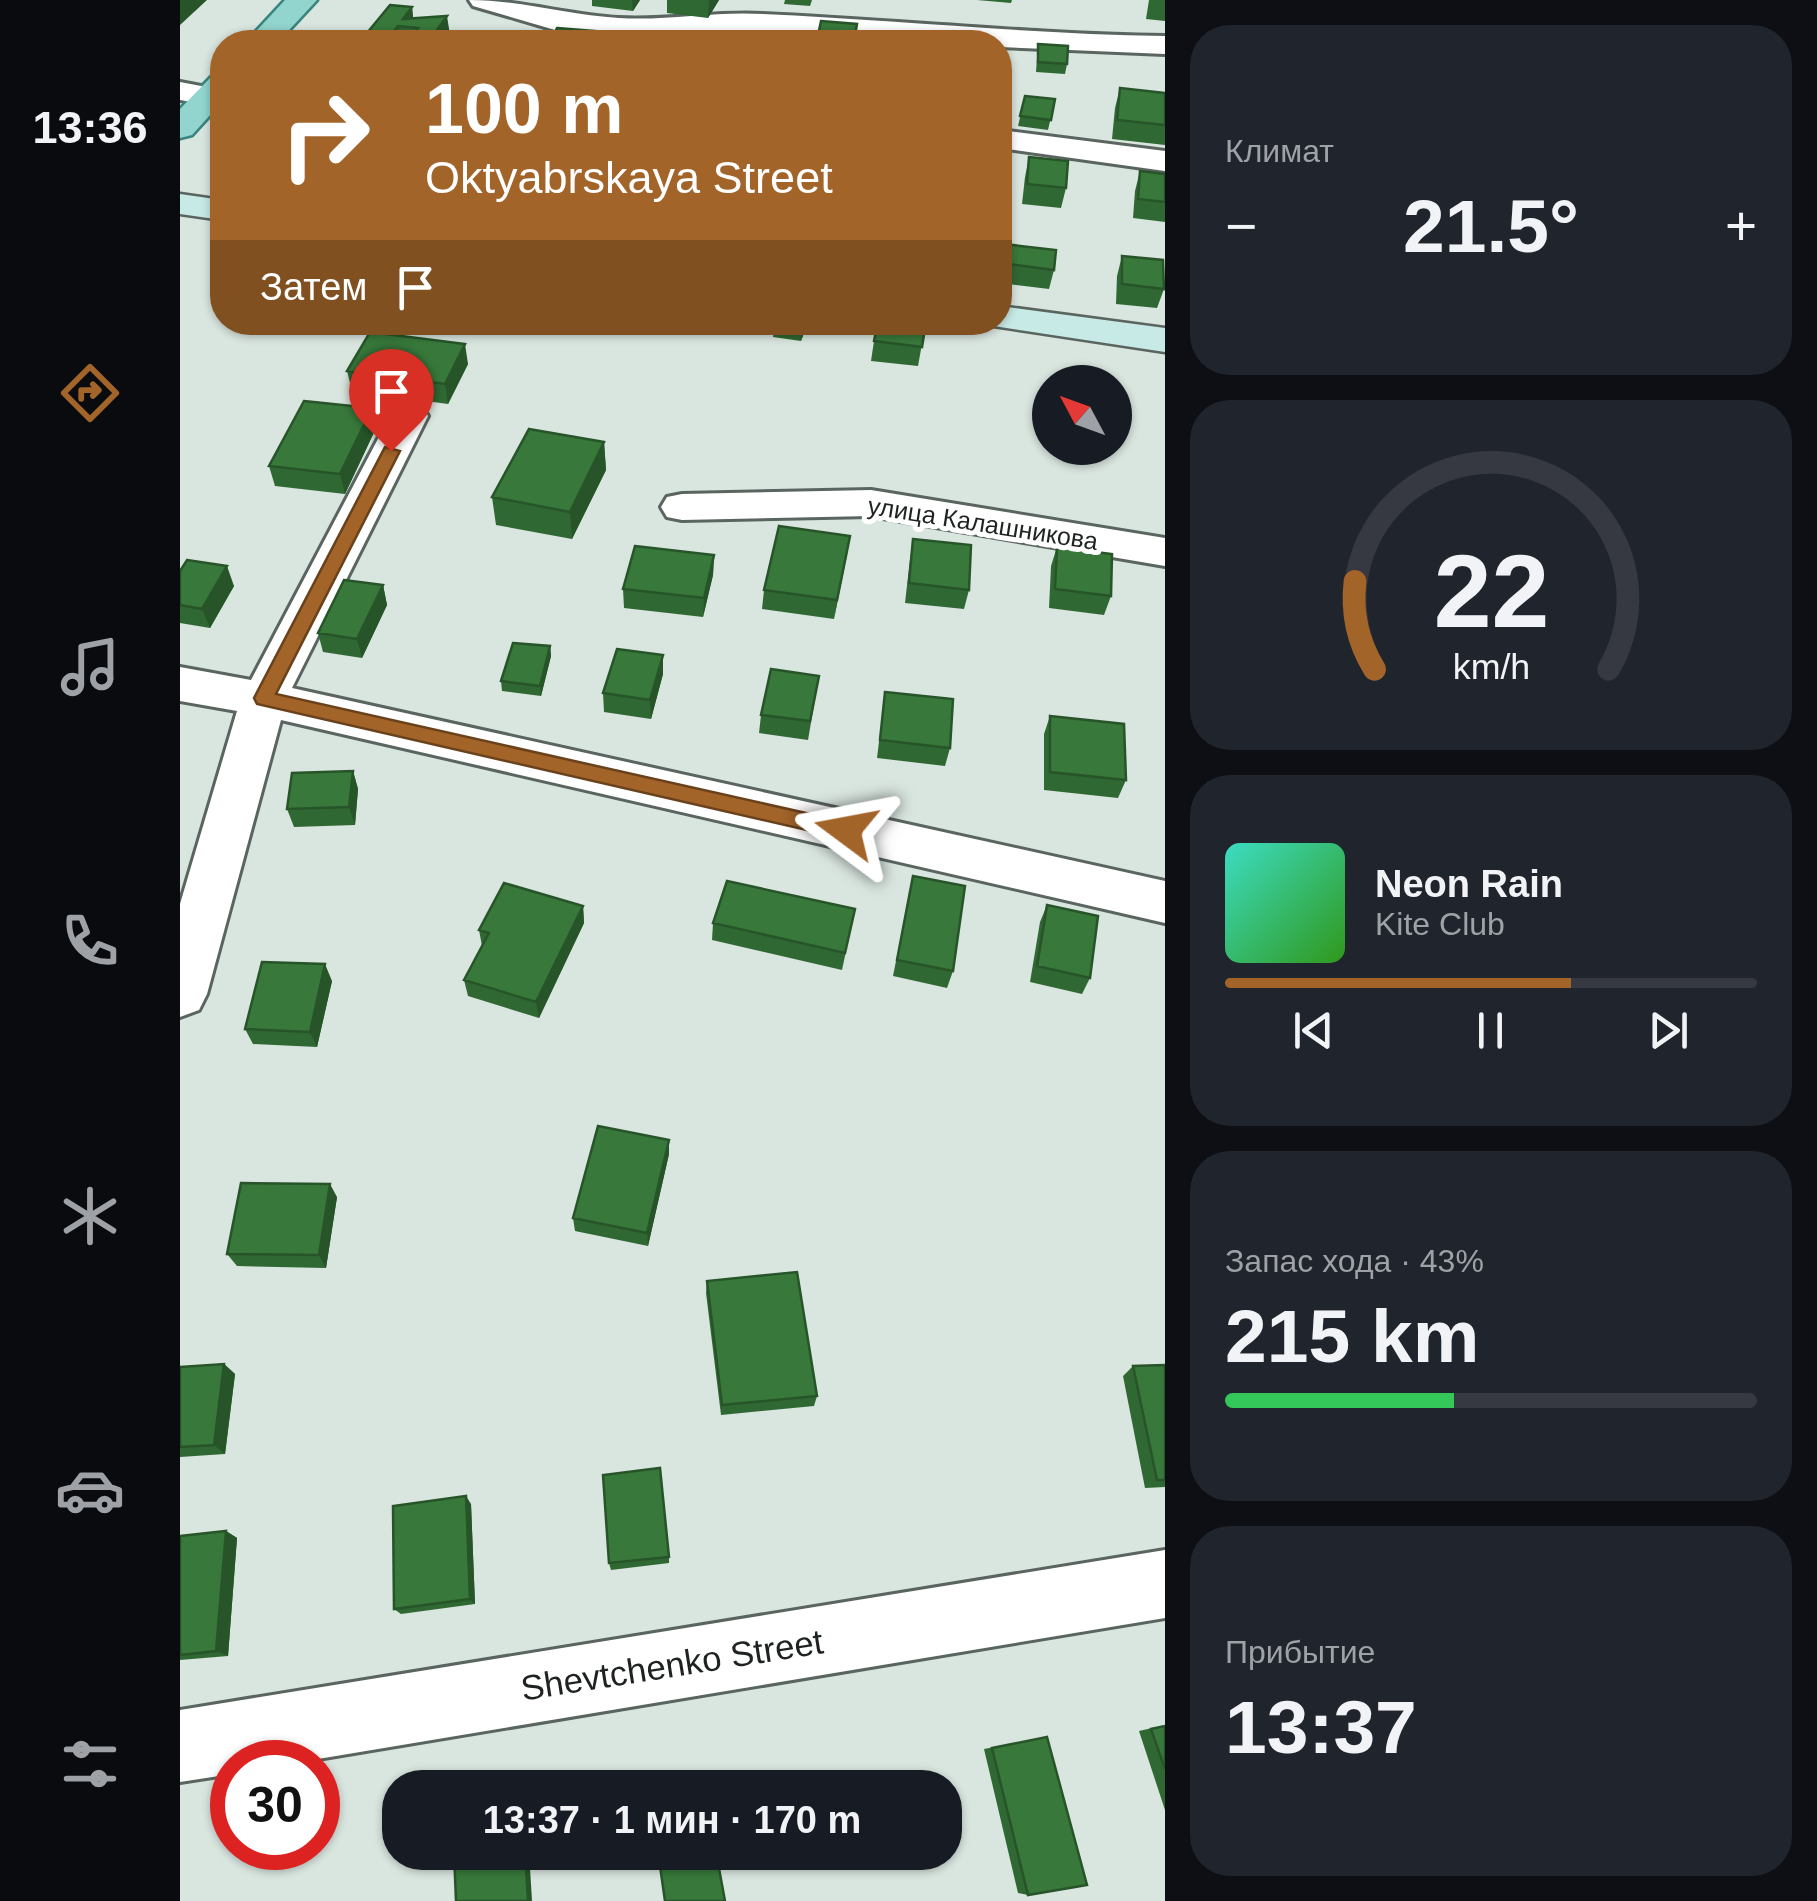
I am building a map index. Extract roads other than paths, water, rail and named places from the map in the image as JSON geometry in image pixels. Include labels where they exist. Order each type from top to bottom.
[{"type":"main road","points":[[275,30],[302,0]]},
{"type":"main road","points":[[180,128],[204,90]]},
{"type":"main road","points":[[180,204],[210,208]]},
{"type":"main road","points":[[1012,319],[1164,340]]},
{"type":"street","points":[[483,0],[555,21],[622,27],[758,22],[875,30]]},
{"type":"street","points":[[1012,39],[1164,45]]},
{"type":"street","points":[[1012,141],[1164,161]]},
{"type":"street","points":[[180,994],[264,698],[409,416]]},
{"type":"street","name":"улица Калашникова","points":[[682,507],[871,503],[1164,552]]},
{"type":"street","points":[[180,684],[264,698],[1164,902]]},
{"type":"street","name":"Shevtchenko Street","points":[[180,1746],[1164,1584]]}]
